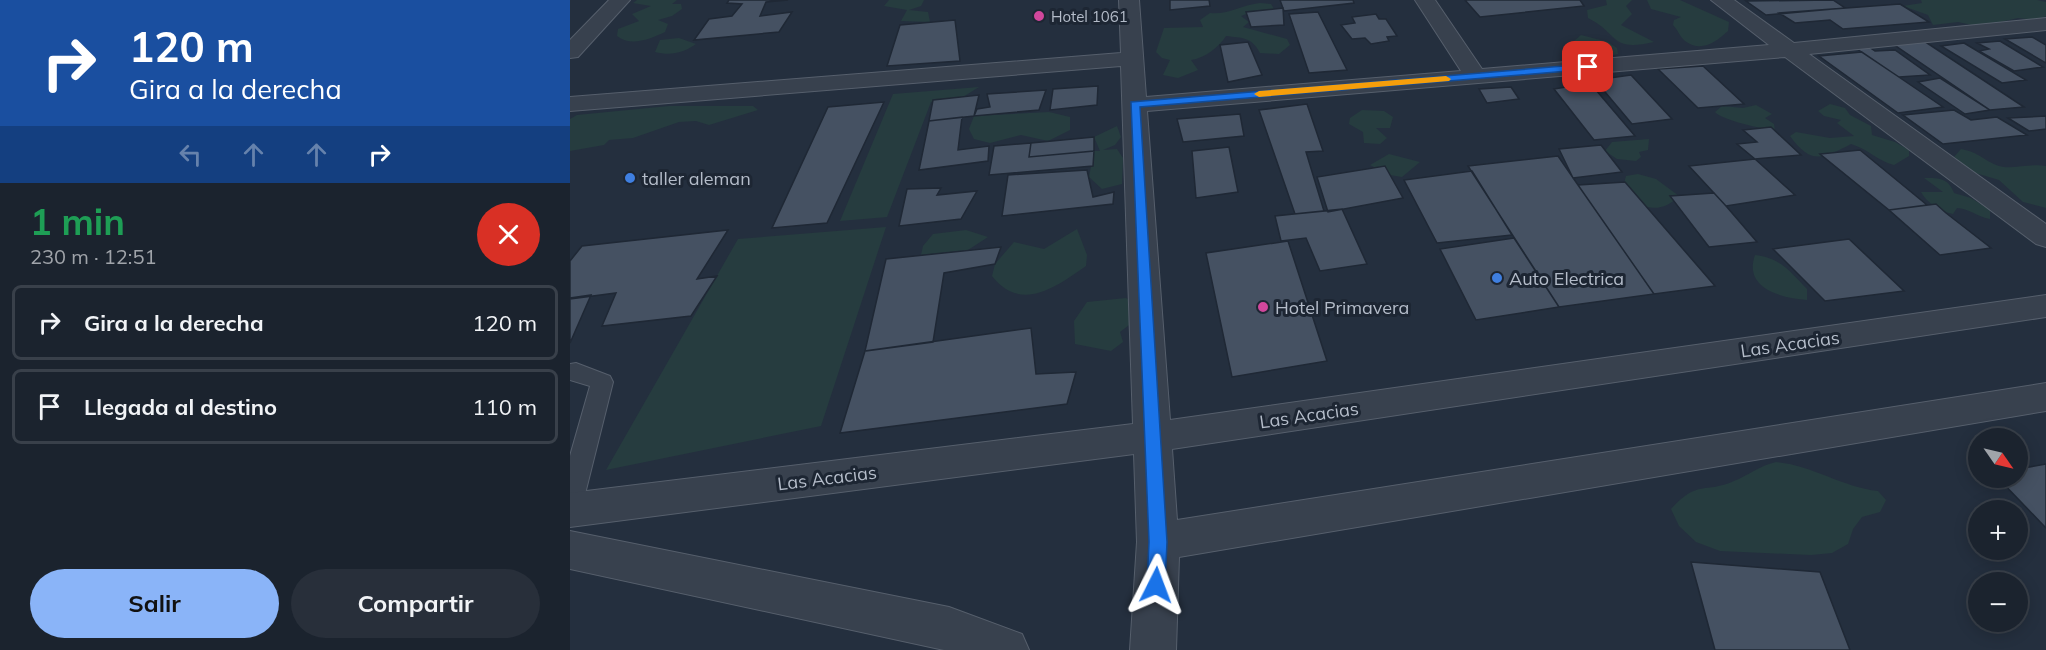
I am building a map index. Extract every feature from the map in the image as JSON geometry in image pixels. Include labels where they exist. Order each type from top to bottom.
[{"type":"street","points":[[570,52],[620,0]]},
{"type":"street","points":[[1129,0],[1158,542],[1153,650]]},
{"type":"street","points":[[1425,0],[1476,76]]},
{"type":"street","points":[[1721,0],[2046,238]]},
{"type":"street","points":[[1135,105],[1789,50],[2046,24]]},
{"type":"street","points":[[570,104],[1132,59]]},
{"type":"street","name":"Las Acacias","points":[[570,510],[1153,437],[2046,306]]},
{"type":"street","points":[[1158,542],[2046,397]]},
{"type":"street","points":[[570,550],[950,628],[1006,650]]},
{"type":"lane","points":[[570,372],[576,371],[602,382],[570,502]]},
{"type":"green space","points":[[637,0],[677,0],[672,4],[681,4],[682,9],[672,16],[658,20],[668,24],[665,32],[647,39],[628,41],[617,36],[618,29],[639,21],[632,14],[651,6],[633,3]]},
{"type":"green space","points":[[889,0],[924,0],[921,6],[909,10],[928,12],[930,22],[901,21],[907,10],[884,6]]},
{"type":"green space","points":[[1606,0],[1632,0],[1626,6],[1632,14],[1621,25],[1654,42],[1629,45],[1622,43],[1588,18],[1587,10],[1607,5]]},
{"type":"green space","points":[[1647,0],[1680,0],[1729,22],[1728,31],[1708,45],[1691,44],[1683,39],[1673,25],[1674,20],[1681,17],[1651,9]]},
{"type":"green space","points":[[1921,0],[2037,0],[2046,2],[2046,16],[2036,20],[2018,18],[1972,25],[1958,22],[1933,25],[1928,15],[1903,6],[1922,3]]},
{"type":"green space","points":[[1260,3],[1271,4],[1274,9],[1241,16],[1249,22],[1243,27],[1287,39],[1290,45],[1279,54],[1260,53],[1250,41],[1226,36],[1211,52],[1191,60],[1198,70],[1178,78],[1163,75],[1170,60],[1162,58],[1156,52],[1164,28],[1203,27],[1200,20],[1210,13],[1223,13]]},
{"type":"green space","points":[[1581,35],[1608,42],[1617,48],[1618,54],[1591,60],[1579,55],[1574,41]]},
{"type":"green space","points":[[679,38],[696,44],[677,53],[655,52],[660,40]]},
{"type":"green space","points":[[979,87],[963,97],[931,102],[887,217],[840,221],[893,94]]},
{"type":"green space","points":[[1830,104],[1845,108],[1850,115],[1871,126],[1872,135],[1895,142],[1909,150],[1909,156],[1894,165],[1851,144],[1824,156],[1804,152],[1790,136],[1796,132],[1830,138],[1854,136],[1837,123],[1841,120],[1824,116],[1818,111]]},
{"type":"green space","points":[[1756,105],[1772,114],[1765,118],[1774,124],[1775,131],[1734,121],[1715,112],[1722,106],[1743,108]]},
{"type":"green space","points":[[669,106],[753,106],[758,110],[709,125],[696,121],[679,122],[633,138],[609,140],[604,145],[570,151],[570,119],[577,115]]},
{"type":"green space","points":[[1362,110],[1384,111],[1393,117],[1390,128],[1376,128],[1387,138],[1380,144],[1364,143],[1363,132],[1349,124],[1350,118]]},
{"type":"green space","points":[[1049,112],[1070,117],[1070,130],[1048,141],[1021,135],[990,143],[974,139],[969,129],[974,116]]},
{"type":"green space","points":[[1117,126],[1121,137],[1115,145],[1103,150],[1117,149],[1123,158],[1122,184],[1102,189],[1089,177],[1094,151],[1100,151],[1094,137]]},
{"type":"green space","points":[[1649,139],[1648,150],[1639,152],[1641,157],[1636,161],[1617,159],[1605,151],[1612,142]]},
{"type":"green space","points":[[1961,149],[2004,167],[2046,166],[2046,208],[2023,202],[1999,180],[1972,172],[1954,157]]},
{"type":"green space","points":[[1389,154],[1420,162],[1402,177],[1390,175],[1370,165]]},
{"type":"green space","points":[[1638,174],[1656,179],[1679,196],[1672,202],[1657,208],[1642,205],[1635,201],[1623,187],[1626,176]]},
{"type":"green space","points":[[1924,178],[1946,182],[1954,193],[1971,198],[1990,210],[1990,219],[1961,208],[1957,208],[1953,214],[1934,206],[1921,192],[1943,192]]},
{"type":"green space","points":[[886,227],[821,426],[606,470],[738,239]]},
{"type":"green space","points":[[1077,229],[1087,255],[1086,266],[1063,282],[1039,293],[1027,295],[1015,293],[1003,287],[992,276],[995,264],[1014,242],[1044,249]]},
{"type":"green space","points":[[966,230],[988,237],[968,250],[921,255],[923,246],[933,234]]},
{"type":"green space","points":[[1755,255],[1772,259],[1790,272],[1807,289],[1807,300],[1776,294],[1760,284],[1753,267]]},
{"type":"green space","points":[[1126,298],[1146,312],[1120,332],[1123,342],[1111,351],[1075,344],[1074,321],[1087,302]]},
{"type":"green space","points":[[1776,462],[1802,467],[1852,485],[1878,491],[1886,500],[1880,512],[1862,517],[1853,529],[1848,544],[1832,553],[1811,555],[1720,551],[1696,542],[1679,526],[1671,509],[1688,494],[1695,490],[1724,485]]},
{"type":"building","points":[[729,0],[788,0],[766,2],[760,16],[792,12],[779,32],[694,40],[709,19],[732,16],[742,4],[727,3]]},
{"type":"building","points":[[1170,0],[1209,0],[1210,6],[1170,10]]},
{"type":"building","points":[[1280,0],[1353,0],[1354,3],[1284,11]]},
{"type":"building","points":[[1465,0],[1580,0],[1584,6],[1480,17]]},
{"type":"building","points":[[1833,0],[1845,8],[1766,15],[1746,1]]},
{"type":"building","points":[[1900,4],[1929,22],[1843,29],[1830,20],[1795,23],[1779,13]]},
{"type":"building","points":[[1283,8],[1284,25],[1251,27],[1246,12]]},
{"type":"building","points":[[1318,12],[1347,70],[1309,73],[1289,14]]},
{"type":"building","points":[[1376,14],[1379,19],[1386,19],[1397,36],[1387,37],[1389,41],[1371,44],[1365,38],[1352,39],[1341,25],[1355,23],[1352,17]]},
{"type":"building","points":[[955,20],[960,61],[887,66],[900,25]]},
{"type":"building","points":[[2032,37],[2046,45],[2046,63],[2005,39]]},
{"type":"building","points":[[1924,41],[2024,107],[1990,110],[1893,44]]},
{"type":"building","points":[[2000,41],[2043,67],[2014,71],[1979,51],[1989,49],[1977,43]]},
{"type":"building","points":[[1248,42],[1262,75],[1228,82],[1220,45]]},
{"type":"building","points":[[1964,43],[2026,80],[2002,83],[1941,46]]},
{"type":"building","points":[[1869,47],[1875,51],[1895,50],[1930,75],[1899,77],[1857,49]]},
{"type":"building","points":[[1862,52],[1943,107],[1898,113],[1819,56]]},
{"type":"building","points":[[1703,66],[1744,104],[1698,108],[1658,69]]},
{"type":"building","points":[[1631,75],[1672,119],[1632,124],[1595,80]]},
{"type":"building","points":[[1940,78],[1990,110],[1965,114],[1918,82]]},
{"type":"building","points":[[1590,83],[1635,136],[1594,140],[1554,89]]},
{"type":"building","points":[[1098,86],[1097,105],[1050,110],[1053,89]]},
{"type":"building","points":[[1511,87],[1519,99],[1487,103],[1479,89]]},
{"type":"building","points":[[1046,90],[1039,110],[974,116],[977,109],[990,107],[987,94]]},
{"type":"building","points":[[979,95],[974,116],[929,121],[933,100]]},
{"type":"building","points":[[884,102],[827,223],[772,228],[828,107]]},
{"type":"building","points":[[1307,104],[1323,151],[1306,152],[1324,211],[1295,214],[1259,110]]},
{"type":"building","points":[[1954,110],[1971,120],[1997,117],[2027,135],[1943,144],[1903,115]]},
{"type":"building","points":[[1240,114],[1244,136],[1183,142],[1177,119]]},
{"type":"building","points":[[2046,116],[2046,129],[2029,131],[2008,118]]},
{"type":"building","points":[[962,117],[958,150],[989,146],[988,161],[919,170],[929,121]]},
{"type":"building","points":[[1771,127],[1801,155],[1755,159],[1737,144],[1757,142],[1743,130]]},
{"type":"building","points":[[1094,137],[1094,151],[1029,157],[1031,143]]},
{"type":"building","points":[[1031,143],[1029,157],[1094,151],[1093,166],[989,175],[994,146]]},
{"type":"building","points":[[1601,145],[1622,172],[1573,178],[1559,149]]},
{"type":"building","points":[[1229,147],[1238,192],[1196,198],[1192,151]]},
{"type":"building","points":[[1860,150],[1927,205],[1889,210],[1820,154]]},
{"type":"building","points":[[1558,156],[1654,294],[1559,307],[1468,166]]},
{"type":"building","points":[[1755,159],[1795,195],[1726,206],[1689,166]]},
{"type":"building","points":[[1385,166],[1403,198],[1328,212],[1317,177]]},
{"type":"building","points":[[1087,170],[1093,197],[1114,192],[1113,204],[1002,216],[1008,175]]},
{"type":"building","points":[[1472,171],[1512,235],[1437,243],[1404,180]]},
{"type":"building","points":[[1625,182],[1715,286],[1654,294],[1578,185]]},
{"type":"building","points":[[941,188],[937,195],[977,191],[961,219],[899,226],[907,189]]},
{"type":"building","points":[[1714,193],[1757,242],[1709,247],[1670,196]]},
{"type":"building","points":[[1936,204],[1991,248],[1940,255],[1889,210]]},
{"type":"building","points":[[1342,209],[1367,264],[1320,271],[1306,238],[1281,241],[1275,216]]},
{"type":"building","points":[[728,230],[697,279],[717,276],[691,316],[602,326],[616,293],[570,299],[570,261],[582,246]]},
{"type":"building","name":"Auto Electrica","points":[[1514,238],[1559,307],[1476,320],[1440,249]]},
{"type":"building","points":[[1849,239],[1904,291],[1825,301],[1773,249]]},
{"type":"building","name":"Hotel Primavera","points":[[1288,241],[1327,361],[1232,377],[1206,253]]},
{"type":"building","points":[[1001,247],[995,264],[944,273],[933,342],[865,351],[886,259]]},
{"type":"building","points":[[591,295],[570,343],[570,298]]},
{"type":"building","points":[[1031,328],[1036,374],[1076,372],[1067,404],[840,433],[865,351]]},
{"type":"building","points":[[2046,464],[2046,528],[2028,509],[2028,500],[2019,500],[2008,488],[2028,488],[2028,467]]},
{"type":"building","points":[[1691,562],[1820,572],[1850,650],[1715,650]]},
{"type":"slow traffic","points":[[1259,94],[1446,79]]},
{"type":"place","name":"Hotel 1061","points":[[1039,16]]},
{"type":"place","name":"taller aleman","points":[[630,178]]},
{"type":"place","name":"Auto Electrica","points":[[1497,278]]},
{"type":"place","name":"Hotel Primavera","points":[[1263,307]]},
{"type":"route","points":[[1156,585],[1158,542],[1135,105],[1588,67]]}]
